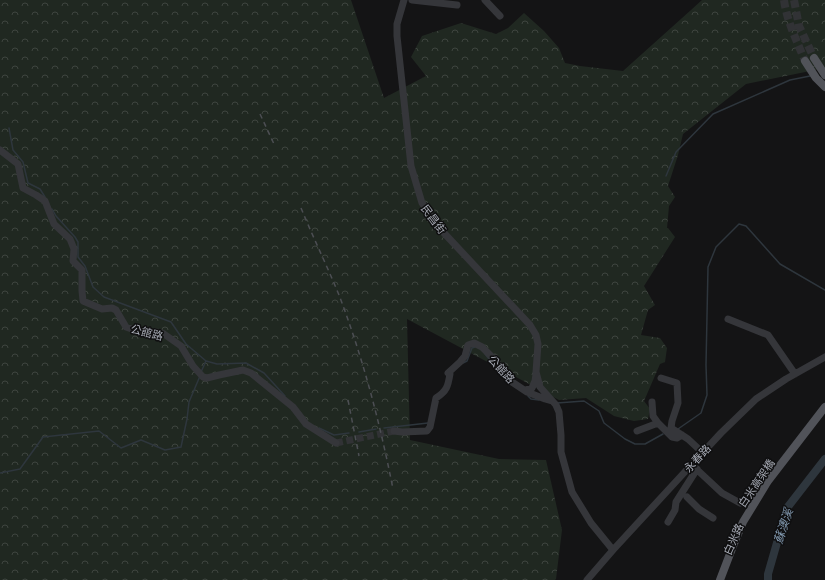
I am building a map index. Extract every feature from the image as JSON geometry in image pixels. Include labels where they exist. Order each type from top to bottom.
[{"type":"main road","points":[[814,58],[825,75]]},
{"type":"main road","points":[[805,62],[825,89]]},
{"type":"main road","points":[[816,78],[825,94]]},
{"type":"main road","name":"白米高架橋","points":[[718,580],[743,522],[768,481],[825,407]]},
{"type":"main road","name":"白米高架橋","points":[[724,580],[737,548],[772,484],[825,414]]},
{"type":"street","name":"民昌街","points":[[404,0],[397,24],[397,36],[411,166],[422,203],[444,233],[530,325],[536,335],[538,344],[536,372],[540,387],[552,401]]},
{"type":"street","points":[[412,0],[456,5]]},
{"type":"street","points":[[485,0],[500,16]]},
{"type":"street","name":"公館路","points":[[0,150],[18,164],[23,188],[45,201],[54,224],[70,239],[74,249],[73,261],[82,270],[83,301],[102,309],[112,308],[116,310],[126,327],[140,332],[156,332],[164,334],[181,346],[203,378],[243,370],[251,373],[293,407],[306,424],[336,443]]},
{"type":"street","points":[[728,319],[768,335],[795,374]]},
{"type":"street","name":"公館路","points":[[394,431],[427,431],[430,426],[436,398],[446,389],[450,374],[448,373],[465,356],[468,345],[474,343],[482,347],[493,358],[512,382],[526,392],[552,401]]},
{"type":"street","name":"永春路","points":[[587,580],[613,550],[694,467],[703,453],[756,399],[825,357]]},
{"type":"street","points":[[524,390],[532,388],[535,381],[536,372]]},
{"type":"street","points":[[661,378],[677,383],[678,403],[671,428],[682,435],[703,453]]},
{"type":"street","points":[[552,401],[559,412],[561,452],[572,492],[591,523],[613,550]]},
{"type":"street","points":[[652,402],[653,416],[658,423],[672,437],[677,438],[682,435]]},
{"type":"street","name":"白米路","points":[[718,580],[730,543],[741,520],[766,480],[825,404]]},
{"type":"street","points":[[638,431],[658,423]]},
{"type":"street","points":[[668,522],[675,510],[676,502],[694,467],[722,493],[740,503]]},
{"type":"street","points":[[687,497],[699,509],[713,518]]},
{"type":"green space","points":[[0,0],[351,0],[384,98],[426,76],[411,57],[422,36],[461,23],[496,34],[508,28],[524,13],[544,31],[559,48],[565,63],[623,71],[702,0],[825,0],[825,68],[746,84],[683,134],[668,186],[675,197],[669,206],[667,228],[675,237],[644,286],[655,305],[648,310],[641,335],[660,338],[667,348],[665,362],[660,364],[644,401],[650,409],[648,419],[634,421],[614,416],[586,398],[559,400],[407,319],[410,440],[499,459],[546,460],[562,530],[555,580],[0,580]]},
{"type":"waterway","points":[[666,176],[676,152],[713,114],[790,80],[810,76]]},
{"type":"waterway","points":[[9,128],[13,150],[23,162],[28,183],[40,189],[45,197]]},
{"type":"waterway","points":[[52,209],[78,242],[78,257],[85,266],[93,287],[104,297],[171,322],[186,344],[206,361]]},
{"type":"waterway","points":[[678,429],[701,413],[707,395],[706,365],[708,267],[716,247],[739,224],[746,226],[780,264],[825,290]]},
{"type":"waterway","points":[[463,363],[467,361],[472,348],[475,347]]},
{"type":"waterway","points":[[485,354],[499,371]]},
{"type":"waterway","points":[[201,372],[206,361],[217,364],[246,363],[264,373],[285,396]]},
{"type":"waterway","points":[[0,473],[20,469],[43,437],[99,431],[121,448],[141,440],[165,450],[181,447],[189,402],[200,376]]},
{"type":"waterway","points":[[528,396],[531,399],[539,400]]},
{"type":"waterway","points":[[557,403],[584,401],[599,411],[604,423],[625,439],[635,444],[645,444],[663,434]]},
{"type":"waterway","points":[[384,428],[428,423]]},
{"type":"waterway","points":[[319,428],[334,435],[349,433]]},
{"type":"waterway","points":[[359,432],[376,429]]},
{"type":"waterway","name":"蘇澳溪","points":[[768,580],[768,574],[787,508],[825,459]]},
{"type":"tunnel","points":[[784,0],[790,24],[805,61]]},
{"type":"tunnel","points":[[794,0],[799,26],[814,58]]},
{"type":"tunnel","points":[[336,443],[394,431]]},
{"type":"railway","points":[[260,114],[274,144]]},
{"type":"railway","points":[[301,208],[339,295],[356,343],[377,415],[393,489]]},
{"type":"railway","points":[[348,400],[359,456]]}]
